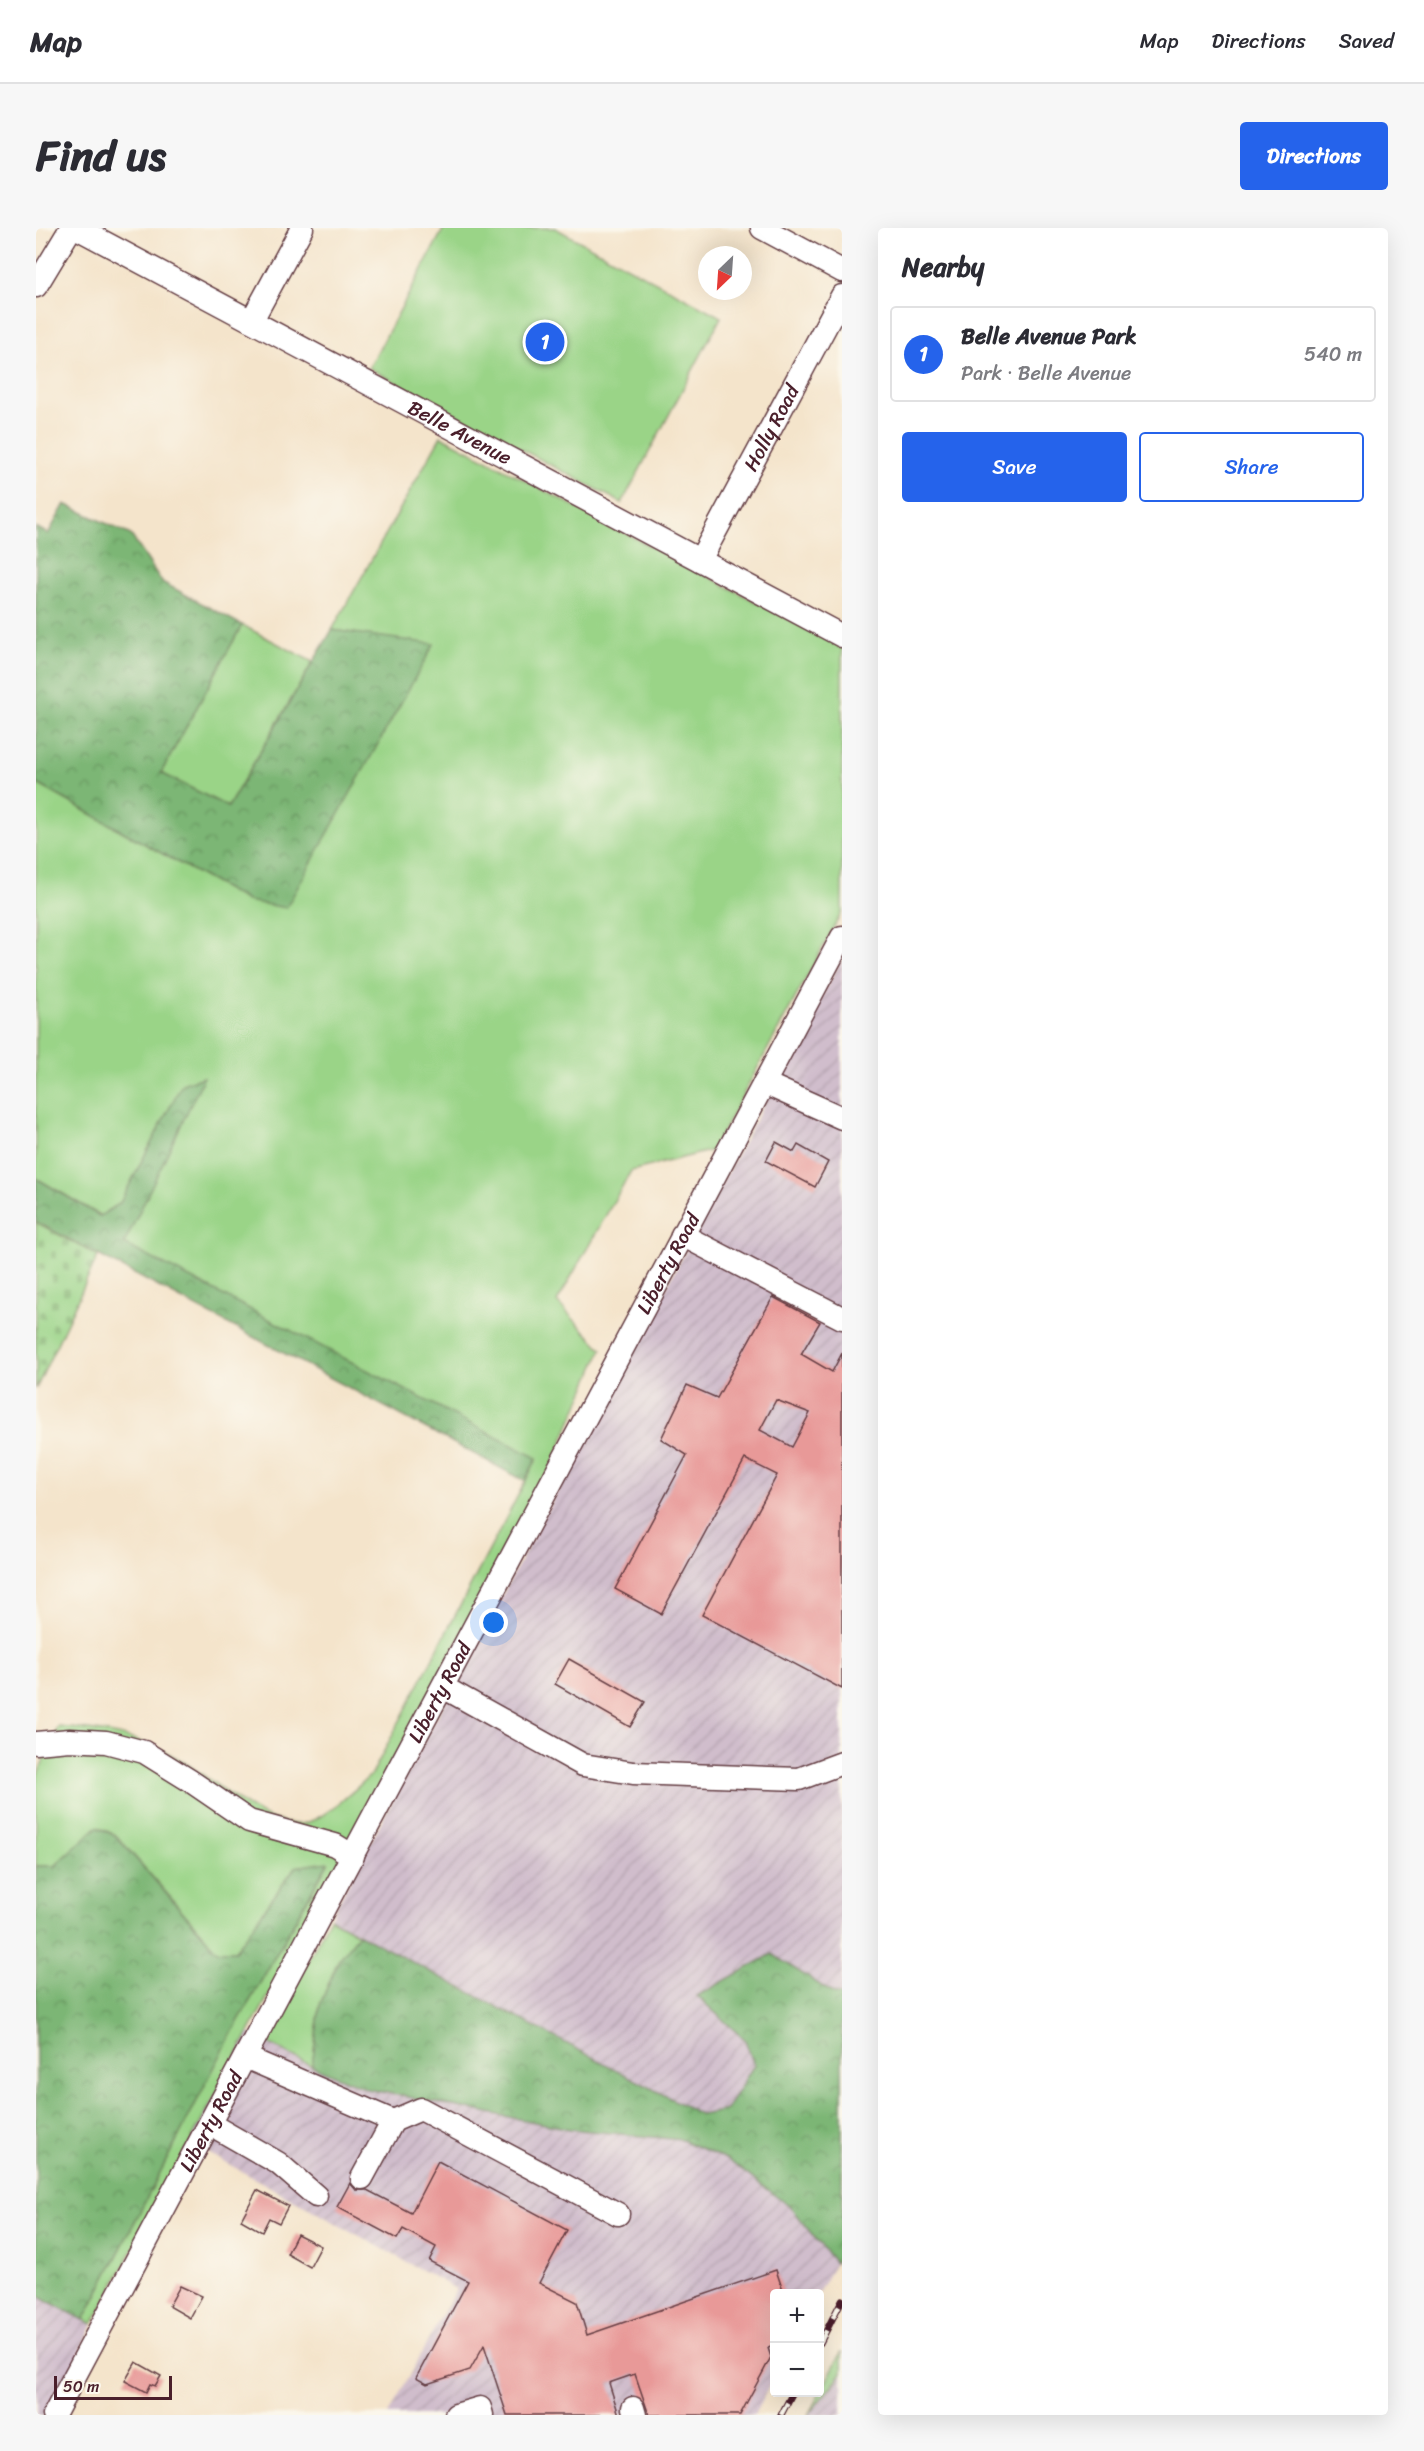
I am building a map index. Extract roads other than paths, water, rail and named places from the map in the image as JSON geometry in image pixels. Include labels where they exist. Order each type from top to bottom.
[{"type":"street","points":[[36,286],[71,228]]},
{"type":"street","name":"Belle Avenue","points":[[77,228],[842,636]]},
{"type":"street","points":[[252,320],[302,228]]},
{"type":"street","points":[[762,228],[842,271]]},
{"type":"street","name":"Holly Road","points":[[700,560],[842,296]]},
{"type":"street","name":"Liberty Road","points":[[54,2415],[842,937]]},
{"type":"street","points":[[764,1083],[842,1118]]},
{"type":"street","points":[[682,1234],[842,1318]]},
{"type":"street","points":[[443,1686],[583,1765],[633,1773],[799,1779],[842,1763]]},
{"type":"street","points":[[36,1743],[70,1740],[106,1742],[144,1752],[249,1821],[335,1845],[353,1856]]},
{"type":"street","points":[[245,2057],[393,2121]]},
{"type":"street","points":[[363,2178],[393,2121],[421,2109],[618,2214]]},
{"type":"street","points":[[210,2124],[278,2163],[316,2196]]},
{"type":"street","points":[[456,2415],[480,2408],[482,2415]]},
{"type":"railway","points":[[824,2335],[842,2300]]},
{"type":"railway","points":[[781,2415],[790,2397]]},
{"type":"place","name":"Belle Avenue Park","points":[[545,342]]}]
